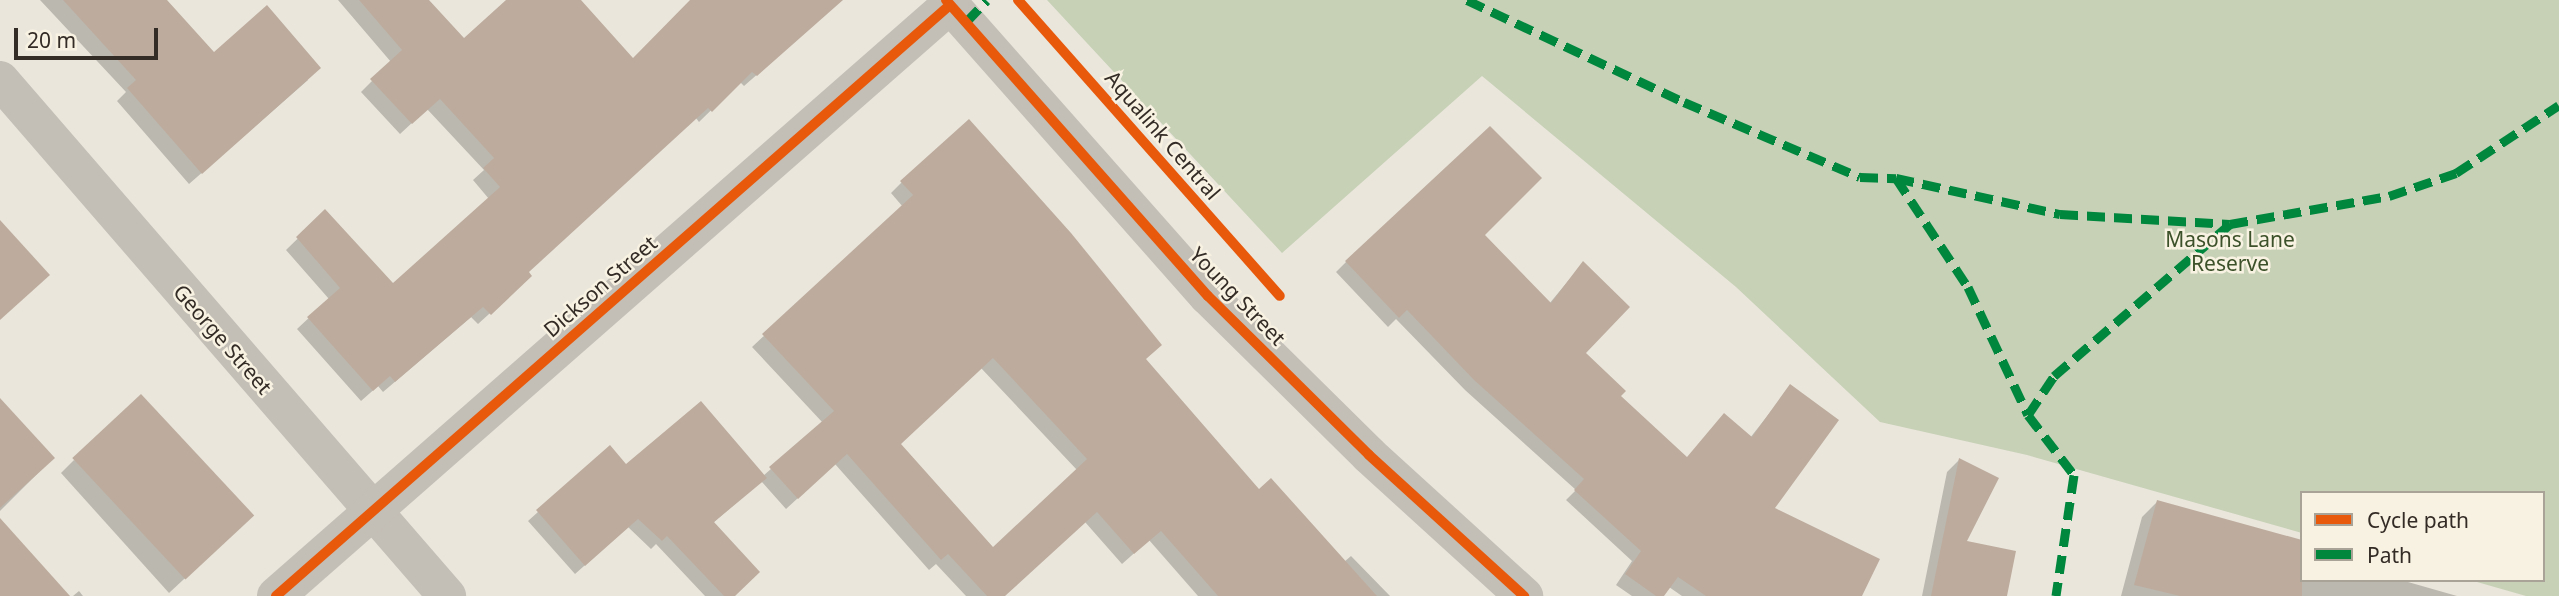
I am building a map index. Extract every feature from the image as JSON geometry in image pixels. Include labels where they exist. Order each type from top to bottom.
[{"type":"street","name":"Dickson Street","points":[[276,596],[948,2]]},
{"type":"street","name":"Young Street","points":[[948,2],[1208,296],[1369,455],[1524,596]]},
{"type":"street","name":"George Street","points":[[0,80],[447,596]]},
{"type":"green space","name":"Masons Lane Reserve","points":[[1047,0],[2559,0],[2559,596],[2526,596],[2477,582],[2545,582],[2545,491],[2300,491],[2300,532],[2027,455],[1880,422],[1736,287],[1482,76],[1282,253]]},
{"type":"building","points":[[63,0],[167,0],[214,52],[267,5],[321,68],[202,174],[127,88],[136,80]]},
{"type":"building","points":[[359,0],[429,0],[464,38],[506,0],[581,0],[633,58],[690,0],[843,0],[757,76],[752,72],[712,112],[708,108],[529,272],[532,276],[491,315],[483,307],[395,382],[390,376],[373,391],[307,317],[340,288],[296,237],[325,209],[393,283],[500,187],[483,168],[494,158],[440,99],[412,124],[370,79],[402,50]]},
{"type":"building","points":[[969,119],[1071,233],[1162,345],[1146,359],[1259,489],[1271,478],[1377,596],[1218,596],[1161,531],[1134,554],[1097,512],[1005,596],[987,596],[948,554],[941,560],[847,454],[798,499],[769,467],[834,411],[762,334],[913,195],[900,181]],"holes":[[[993,358],[1087,459],[993,547],[901,444]]]},
{"type":"building","points":[[1490,126],[1542,178],[1485,235],[1551,303],[1583,261],[1630,307],[1586,353],[1626,391],[1621,396],[1687,457],[1724,413],[1752,437],[1790,384],[1839,420],[1775,508],[1880,559],[1862,596],[1706,596],[1678,577],[1664,596],[1656,596],[1625,574],[1641,551],[1574,490],[1584,479],[1474,380],[1407,310],[1399,318],[1345,261]]},
{"type":"building","points":[[0,220],[50,275],[0,320]]},
{"type":"building","points":[[141,394],[254,515],[185,580],[72,458]]},
{"type":"building","points":[[0,398],[55,458],[0,508]]},
{"type":"building","points":[[701,401],[767,478],[714,522],[760,572],[735,596],[724,596],[667,536],[662,541],[638,519],[585,566],[536,510],[610,445],[626,464]]},
{"type":"building","points":[[1959,458],[1999,478],[1967,541],[2016,551],[2007,596],[1931,596]]},
{"type":"building","points":[[2157,500],[2300,539],[2302,596],[2180,596],[2134,585]]},
{"type":"building","points":[[0,518],[70,596],[0,596]]},
{"type":"marked path","points":[[966,22],[987,0]]},
{"type":"marked path","points":[[1467,0],[1684,102],[1860,177],[1896,178],[2060,214],[2230,224]]},
{"type":"marked path","points":[[2028,415],[2054,376],[2230,224],[2389,196],[2456,173],[2559,105]]},
{"type":"marked path","points":[[1896,178],[1968,287],[2028,415],[2074,475],[2056,596]]},
{"type":"cycle path","points":[[946,0],[1208,296],[1369,455],[1524,596]]},
{"type":"cycle path","name":"Aqualink Central","points":[[1018,0],[1280,296]]},
{"type":"cycle path","points":[[276,596],[950,5]]}]
